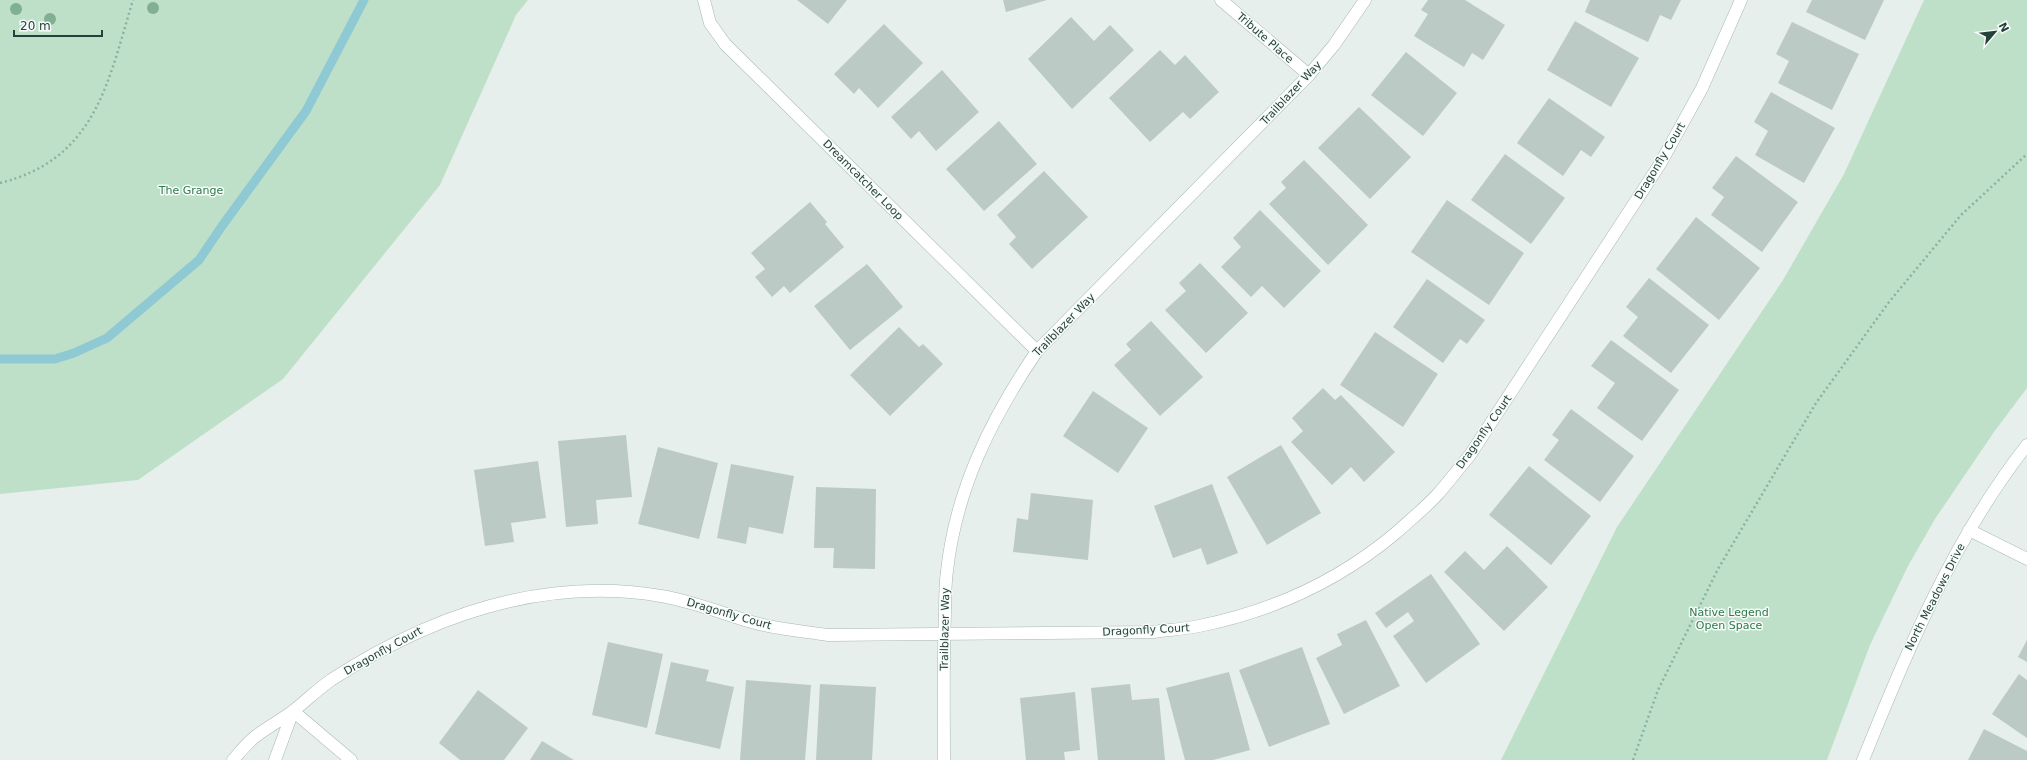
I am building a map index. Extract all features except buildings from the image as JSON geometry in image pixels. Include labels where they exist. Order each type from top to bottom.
[{"type":"street","name":"Dreamcatcher Loop","points":[[704,0],[710,23],[725,44],[1037,351]]},
{"type":"street","name":"Tribute Place","points":[[1221,0],[1309,75]]},
{"type":"street","name":"Trailblazer Way","points":[[944,760],[944,635],[946,571],[955,526],[971,472],[989,430],[1010,391],[1037,351],[1309,75],[1334,45],[1365,0]]},
{"type":"street","name":"Dragonfly Court","points":[[233,760],[254,737],[293,710],[330,681],[412,633],[458,615],[506,601],[556,592],[609,590],[661,596],[713,608],[749,621],[778,628],[828,635],[1154,632],[1198,626],[1245,614],[1294,597],[1334,577],[1369,555],[1436,496],[1470,455],[1660,164],[1702,88],[1741,0]]},
{"type":"street","name":"North Meadows Drive","points":[[1863,760],[1910,646],[1970,530],[2027,445]]},
{"type":"street","points":[[1970,530],[2027,559]]},
{"type":"street","points":[[275,760],[293,710],[351,760]]},
{"type":"path","points":[[0,183],[17,179],[56,158],[70,146],[85,126],[105,93],[133,0]]},
{"type":"path","points":[[1633,760],[1658,690],[1718,569],[1816,403],[1889,302],[1961,215],[2027,154]]},
{"type":"green space","name":"The Grange","points":[[0,0],[528,0],[516,15],[440,185],[283,379],[138,480],[0,494]]},
{"type":"green space","name":"Native Legend Open Space","points":[[1924,0],[2027,0],[2027,388],[1994,432],[1935,519],[1908,566],[1870,645],[1827,760],[1501,760],[1617,527],[1783,280],[1844,174]]},
{"type":"waterway","points":[[0,359],[55,359],[74,353],[107,338],[199,260],[306,111],[364,0]]}]
